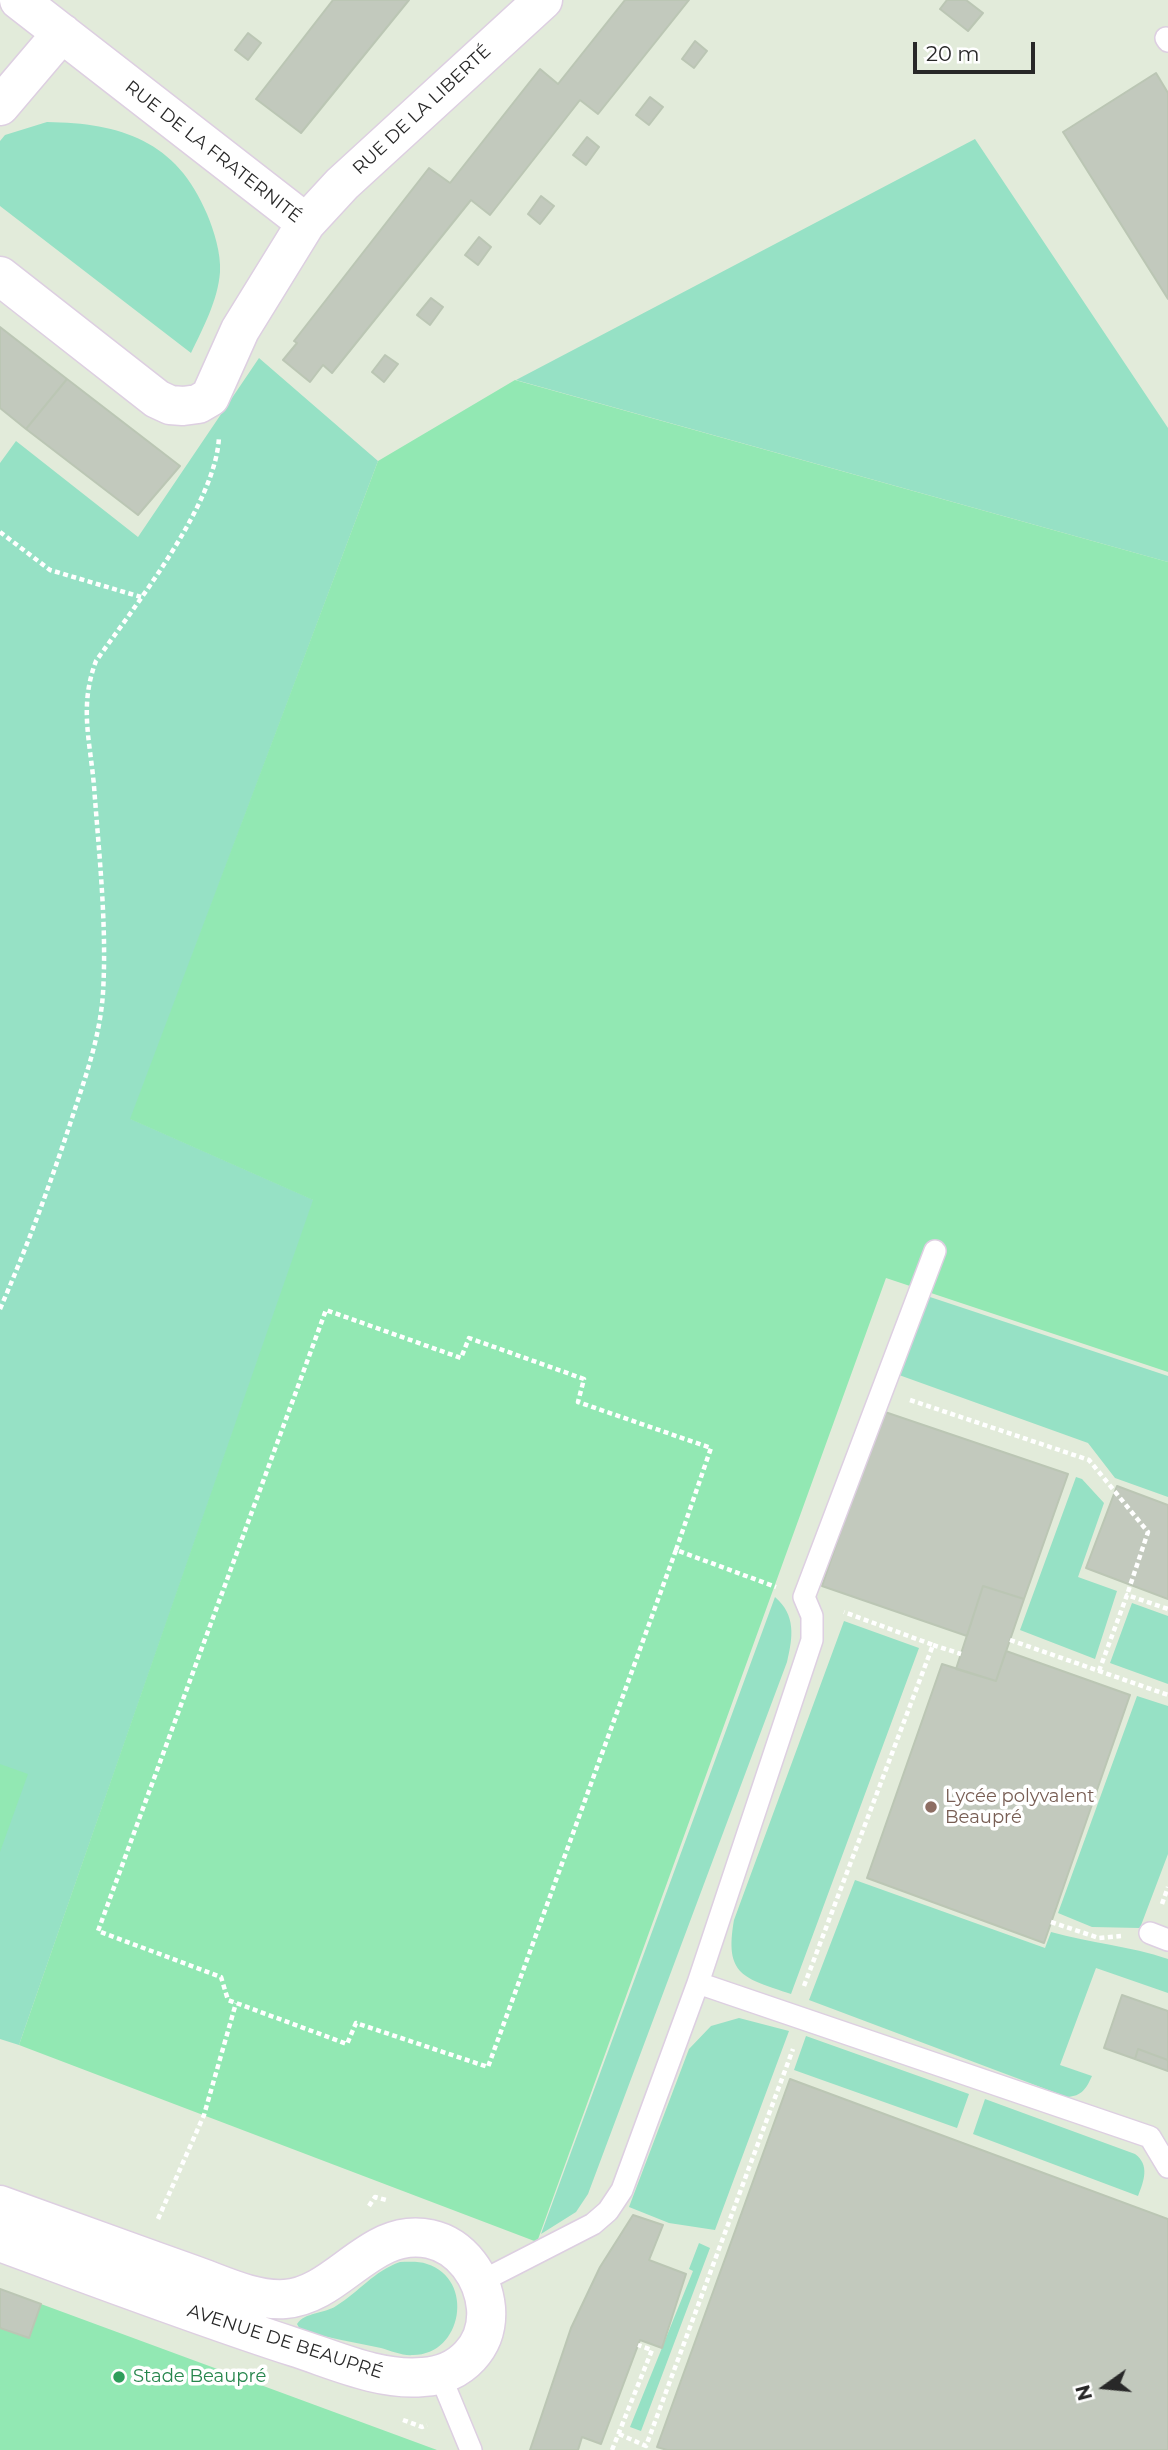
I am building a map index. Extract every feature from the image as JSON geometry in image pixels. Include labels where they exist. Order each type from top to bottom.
[{"type":"street","name":"RUE DE LA FRATERNITÉ","points":[[0,275],[158,399],[170,405],[198,404],[210,397],[240,331],[306,223],[19,0]]},
{"type":"street","name":"RUE DE LA LIBERTÉ","points":[[306,223],[351,175],[543,0]]},
{"type":"street","points":[[0,106],[62,33]]},
{"type":"street","name":"AVENUE DE BEAUPRÉ","points":[[0,2204],[249,2294],[283,2299],[315,2291],[385,2244],[416,2237],[439,2242],[460,2254],[480,2282],[486,2305],[483,2337],[466,2361],[440,2375],[408,2378],[359,2368],[230,2326],[0,2242]]},
{"type":"lane","points":[[480,2282],[593,2224],[608,2211],[622,2190],[698,1983],[812,1640],[812,1616],[804,1597],[935,1251]]},
{"type":"lane","points":[[698,1983],[1150,2137],[1168,2167]]},
{"type":"lane","points":[[440,2375],[471,2450]]},
{"type":"path","points":[[0,1309],[38,1221],[99,1035],[103,991],[102,941],[93,784],[85,709],[89,681],[96,661],[141,597],[194,513],[219,445],[221,377]]},
{"type":"path","points":[[0,532],[50,570],[141,597]]},
{"type":"path","points":[[326,1310],[461,1358],[469,1338],[584,1379],[578,1402],[711,1448],[676,1550],[488,2067],[356,2023],[347,2044],[228,2000],[221,1977],[98,1931],[326,1310]]},
{"type":"path","points":[[883,1390],[1088,1460],[1148,1532],[1099,1671]]},
{"type":"path","points":[[676,1550],[961,1654]]},
{"type":"path","points":[[1127,1595],[1168,1609]]},
{"type":"path","points":[[1010,1640],[1168,1695]]},
{"type":"path","points":[[619,2434],[646,2446],[797,2036],[800,1995],[933,1645]]},
{"type":"path","points":[[1051,1922],[1099,1938],[1159,1936]]},
{"type":"path","points":[[144,2258],[177,2171],[204,2115],[236,2003]]},
{"type":"path","points":[[362,2214],[376,2197],[388,2201]]},
{"type":"path","points":[[612,2450],[652,2350],[638,2345]]},
{"type":"path","points":[[397,2418],[422,2427],[456,2414]]},
{"type":"green space","points":[[47,122],[99,127],[144,141],[163,153],[180,169],[195,189],[214,235],[220,272],[213,303],[191,353],[0,206],[0,141],[5,135]]},
{"type":"green space","points":[[975,139],[1168,428],[1168,562],[516,380]]},
{"type":"green space","points":[[259,358],[378,461],[131,1119],[314,1200],[19,2045],[0,2039],[0,463],[16,441],[138,537]]},
{"type":"green space","points":[[515,380],[1168,562],[1168,1372],[886,1278],[537,2242],[19,2045],[313,1200],[130,1119],[378,461]]},
{"type":"green space","points":[[927,1296],[1168,1376],[1168,1497],[1115,1478],[1088,1443],[899,1375]]},
{"type":"green space","points":[[1076,1477],[1082,1479],[1104,1503],[1078,1577],[1117,1591],[1095,1659],[1020,1630]]},
{"type":"green space","points":[[775,1597],[790,1619],[791,1644],[787,1662],[588,2194],[576,2212],[541,2234]]},
{"type":"green space","points":[[1132,1603],[1168,1616],[1168,1684],[1110,1663]]},
{"type":"green space","points":[[844,1621],[919,1648],[791,1994],[761,1984],[741,1972],[732,1953],[734,1920]]},
{"type":"green space","points":[[1137,1696],[1168,1706],[1168,1854],[1140,1928],[1092,1927],[1058,1913]]},
{"type":"green space","points":[[0,1764],[28,1774],[0,1852]]},
{"type":"green space","points":[[855,1880],[1045,1948],[1051,1932],[1168,1959],[1168,1993],[1096,1968],[1060,2065],[1092,2076],[1083,2091],[1067,2097],[809,2000]]},
{"type":"green space","points":[[739,2018],[789,2031],[715,2230],[669,2223],[629,2207],[689,2049],[711,2026]]},
{"type":"green space","points":[[806,2036],[969,2094],[957,2128],[794,2070]]},
{"type":"green space","points":[[985,2099],[1135,2154],[1144,2168],[1144,2179],[1138,2196],[973,2134]]},
{"type":"green space","points":[[699,2243],[710,2248],[641,2431],[630,2427],[693,2271],[689,2269]]},
{"type":"green space","points":[[400,2262],[427,2264],[442,2272],[452,2285],[457,2299],[457,2315],[452,2330],[443,2343],[430,2352],[409,2355],[301,2331],[297,2324],[300,2320],[336,2306],[374,2276]]},
{"type":"green space","name":"Stade Beaupré","points":[[0,2289],[41,2304],[437,2450],[0,2450]]},
{"type":"building","points":[[333,0],[409,0],[301,133],[256,99]]},
{"type":"building","points":[[625,0],[689,0],[598,114],[580,100],[490,215],[471,200],[332,373],[323,365],[310,382],[283,360],[297,343],[294,341],[429,168],[450,183],[540,69],[558,84]]},
{"type":"building","points":[[947,0],[966,0],[983,13],[968,31],[940,9]]},
{"type":"building","points":[[248,33],[261,43],[248,60],[235,50]]},
{"type":"building","points":[[695,41],[707,51],[694,68],[682,59]]},
{"type":"building","points":[[1156,73],[1168,93],[1168,299],[1063,132]]},
{"type":"building","points":[[650,97],[663,107],[649,125],[636,115]]},
{"type":"building","points":[[587,137],[599,147],[586,165],[573,155]]},
{"type":"building","points":[[541,196],[554,206],[540,224],[528,214]]},
{"type":"building","points":[[479,237],[491,247],[478,265],[465,255]]},
{"type":"building","points":[[431,298],[443,307],[430,325],[417,315]]},
{"type":"building","points":[[0,327],[67,379],[26,429],[0,408]]},
{"type":"building","points":[[385,355],[398,364],[384,382],[372,372]]},
{"type":"building","points":[[67,379],[180,466],[138,515],[26,429]]},
{"type":"building","points":[[882,1411],[1068,1474],[1024,1599],[983,1586],[967,1636],[822,1586]]},
{"type":"building","points":[[1117,1486],[1168,1505],[1168,1599],[1086,1568]]},
{"type":"building","points":[[983,1586],[1024,1599],[996,1681],[956,1669]]},
{"type":"building","points":[[1006,1651],[1130,1695],[1044,1943],[867,1878],[942,1664],[996,1681]]},
{"type":"building","points":[[1122,1995],[1168,2011],[1168,2060],[1138,2049],[1135,2059],[1104,2048]]},
{"type":"building","points":[[1138,2049],[1168,2060],[1168,2071],[1135,2059]]},
{"type":"building","points":[[790,2079],[1168,2219],[1168,2450],[667,2450],[657,2447]]},
{"type":"building","points":[[633,2215],[663,2225],[649,2260],[686,2274],[662,2348],[640,2340],[601,2444],[582,2437],[578,2450],[530,2450],[571,2328],[600,2267]]},
{"type":"building","points":[[0,2289],[41,2304],[29,2338],[0,2328]]},
{"type":"place","name":"Lycée polyvalent Beaupré","points":[[931,1807]]},
{"type":"place","name":"Stade Beaupré","points":[[119,2377]]}]
